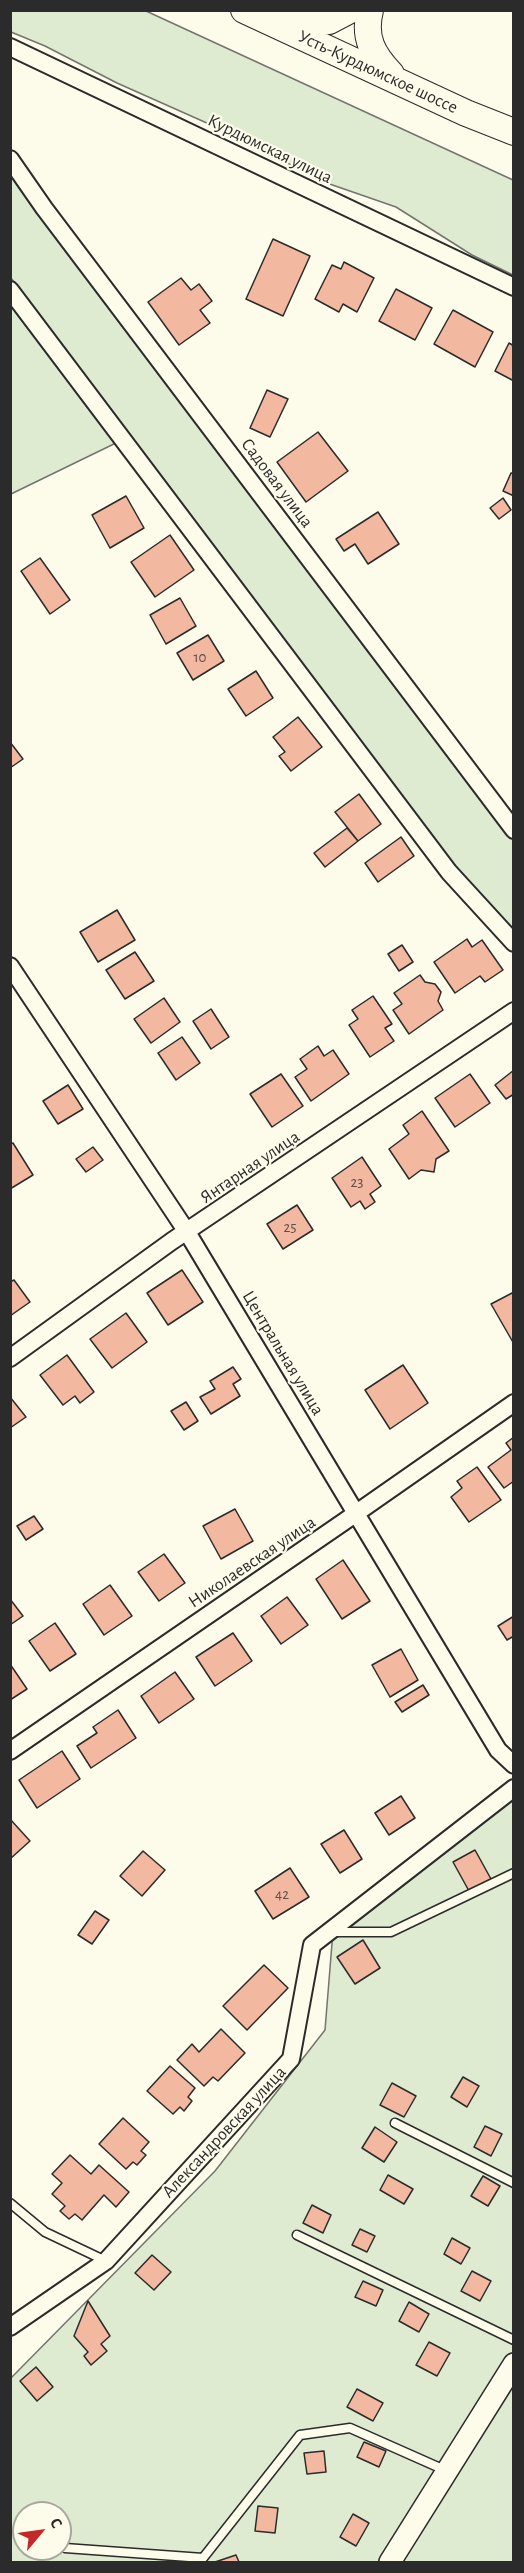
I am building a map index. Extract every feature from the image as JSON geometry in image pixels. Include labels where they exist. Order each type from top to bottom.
[{"type":"main road","name":"Усть-Курдюмское шоссе","points":[[244,10],[395,78],[466,113],[513,132]]},
{"type":"main road","points":[[274,23],[329,21],[350,10]]},
{"type":"main road","points":[[370,10],[368,36],[370,48],[375,58],[395,78]]},
{"type":"street","name":"Курдюмская улица","points":[[10,47],[513,287]]},
{"type":"street","name":"Садовая улица","points":[[10,159],[58,227],[513,830]]},
{"type":"street","points":[[10,290],[448,872],[513,944]]},
{"type":"street","name":"Центральная улица","points":[[10,966],[187,1232],[498,1750],[513,1766]]},
{"type":"street","name":"Янтарная улица","points":[[10,1358],[187,1232],[513,1011]]},
{"type":"street","name":"Николаевская улица","points":[[10,1751],[513,1403]]},
{"type":"street","name":"Александровская улица","points":[[10,2327],[106,2261],[291,2059],[312,1945],[513,1788]]},
{"type":"street","points":[[390,2562],[513,2364]]},
{"type":"lane","points":[[309,1959],[333,1931],[391,1932],[513,1873]]},
{"type":"lane","points":[[395,2123],[513,2183]]},
{"type":"lane","points":[[10,2203],[45,2232],[106,2261]]},
{"type":"lane","points":[[297,2235],[513,2340]]},
{"type":"lane","points":[[72,2549],[203,2558],[300,2435],[350,2428],[447,2471]]},
{"type":"green space","points":[[10,11],[146,11],[513,180],[513,275],[472,255],[396,207],[321,181],[236,136],[117,83],[45,46],[11,32]]},
{"type":"green space","points":[[10,175],[513,839],[513,935],[454,867],[11,278]]},
{"type":"green space","points":[[11,300],[120,441],[11,494]]},
{"type":"green space","points":[[513,1799],[513,2562],[11,2562],[11,2378],[215,2171],[325,2030],[333,1931]]},
{"type":"building","points":[[273,239],[310,256],[283,316],[246,299]]},
{"type":"building","points":[[344,262],[374,278],[357,312],[343,304],[339,312],[315,299],[332,265],[341,269]]},
{"type":"building","points":[[181,278],[191,290],[199,284],[212,301],[200,310],[210,323],[179,345],[148,302]]},
{"type":"building","points":[[396,289],[432,308],[415,340],[379,321]]},
{"type":"building","points":[[453,310],[493,332],[475,367],[434,344]]},
{"type":"building","points":[[509,343],[514,346],[514,381],[495,371]]},
{"type":"building","points":[[267,390],[288,399],[270,437],[250,428]]},
{"type":"building","points":[[318,432],[348,471],[306,502],[277,462]]},
{"type":"building","points":[[511,473],[514,474],[514,496],[503,491]]},
{"type":"building","points":[[126,496],[144,528],[110,548],[92,515]]},
{"type":"building","points":[[503,498],[511,510],[499,519],[490,508]]},
{"type":"building","points":[[378,512],[399,544],[368,564],[355,544],[344,551],[336,539]]},
{"type":"building","points":[[170,535],[194,570],[155,597],[131,562]]},
{"type":"building","points":[[40,558],[70,600],[50,614],[21,571]]},
{"type":"building","points":[[180,598],[196,626],[166,644],[150,615]]},
{"type":"building","points":[[208,635],[224,661],[193,680],[177,653]]},
{"type":"building","points":[[256,671],[273,698],[246,716],[228,689]]},
{"type":"building","points":[[298,717],[322,747],[291,771],[279,756],[285,752],[273,737]]},
{"type":"building","points":[[10,742],[23,759],[10,768]]},
{"type":"building","points":[[359,794],[381,824],[358,841],[335,812]]},
{"type":"building","points":[[347,828],[358,841],[325,867],[314,853]]},
{"type":"building","points":[[401,837],[414,856],[378,882],[365,863]]},
{"type":"building","points":[[117,910],[135,940],[98,962],[80,932]]},
{"type":"building","points":[[467,939],[472,947],[482,940],[503,970],[485,982],[480,976],[455,993],[434,962]]},
{"type":"building","points":[[402,945],[413,962],[399,971],[388,954]]},
{"type":"building","points":[[135,952],[154,981],[125,999],[106,970]]},
{"type":"building","points":[[420,975],[425,982],[435,984],[441,992],[438,1001],[443,1010],[409,1034],[393,1010],[402,1004],[394,993]]},
{"type":"building","points":[[373,996],[392,1024],[385,1028],[394,1041],[370,1057],[349,1025],[358,1019],[352,1010]]},
{"type":"building","points":[[164,998],[180,1022],[151,1043],[134,1019]]},
{"type":"building","points":[[211,1009],[229,1037],[211,1049],[193,1021]]},
{"type":"building","points":[[182,1037],[200,1063],[176,1080],[158,1053]]},
{"type":"building","points":[[318,1046],[324,1056],[333,1050],[349,1074],[311,1101],[295,1077],[307,1069],[300,1059]]},
{"type":"building","points":[[514,1070],[514,1094],[506,1099],[495,1085]]},
{"type":"building","points":[[281,1074],[303,1106],[272,1127],[250,1094]]},
{"type":"building","points":[[470,1074],[490,1103],[455,1127],[435,1098]]},
{"type":"building","points":[[68,1085],[83,1109],[58,1124],[43,1101]]},
{"type":"building","points":[[422,1111],[449,1151],[436,1159],[434,1172],[421,1170],[409,1179],[389,1149],[409,1134],[403,1125]]},
{"type":"building","points":[[13,1143],[33,1175],[10,1189],[10,1144]]},
{"type":"building","points":[[93,1147],[103,1160],[86,1172],[76,1159]]},
{"type":"building","points":[[362,1157],[381,1186],[370,1194],[375,1202],[365,1209],[360,1201],[351,1207],[332,1178]]},
{"type":"building","points":[[297,1205],[313,1230],[283,1249],[267,1224]]},
{"type":"building","points":[[182,1270],[203,1302],[168,1325],[147,1293]]},
{"type":"building","points":[[14,1280],[30,1302],[10,1316],[10,1282]]},
{"type":"building","points":[[514,1292],[514,1344],[491,1304]]},
{"type":"building","points":[[126,1313],[147,1342],[112,1368],[90,1339]]},
{"type":"building","points":[[67,1355],[94,1392],[80,1403],[75,1396],[63,1405],[40,1375]]},
{"type":"building","points":[[403,1365],[428,1403],[390,1429],[365,1390]]},
{"type":"building","points":[[233,1367],[241,1379],[233,1384],[240,1396],[211,1414],[200,1397],[215,1389],[210,1381]]},
{"type":"building","points":[[10,1397],[26,1417],[10,1428]]},
{"type":"building","points":[[186,1402],[198,1421],[184,1430],[171,1411]]},
{"type":"building","points":[[514,1437],[514,1481],[504,1488],[488,1467],[511,1450],[506,1443]]},
{"type":"building","points":[[477,1467],[501,1500],[469,1522],[451,1497],[462,1488],[457,1481]]},
{"type":"building","points":[[235,1509],[253,1541],[221,1559],[203,1526]]},
{"type":"building","points":[[34,1516],[43,1529],[26,1540],[17,1526]]},
{"type":"building","points":[[164,1554],[185,1583],[159,1601],[138,1572]]},
{"type":"building","points":[[343,1560],[370,1601],[342,1619],[316,1579]]},
{"type":"building","points":[[110,1585],[132,1616],[104,1635],[83,1604]]},
{"type":"building","points":[[287,1597],[308,1625],[281,1644],[261,1616]]},
{"type":"building","points":[[10,1599],[23,1616],[10,1625]]},
{"type":"building","points":[[514,1616],[514,1636],[507,1640],[498,1626]]},
{"type":"building","points":[[55,1623],[76,1654],[50,1671],[29,1641]]},
{"type":"building","points":[[233,1633],[252,1661],[215,1686],[196,1657]]},
{"type":"building","points":[[401,1649],[418,1680],[390,1697],[372,1665]]},
{"type":"building","points":[[10,1664],[27,1689],[10,1700]]},
{"type":"building","points":[[175,1672],[194,1699],[159,1723],[141,1696]]},
{"type":"building","points":[[423,1685],[429,1695],[402,1712],[395,1702]]},
{"type":"building","points":[[118,1710],[136,1738],[91,1768],[77,1746],[97,1733],[93,1727]]},
{"type":"building","points":[[62,1751],[80,1779],[37,1808],[19,1780]]},
{"type":"building","points":[[401,1796],[415,1818],[389,1835],[375,1813]]},
{"type":"building","points":[[10,1819],[30,1841],[10,1859]]},
{"type":"building","points":[[344,1830],[362,1859],[340,1873],[321,1844]]},
{"type":"building","points":[[475,1850],[491,1879],[469,1891],[453,1862]]},
{"type":"building","points":[[143,1851],[165,1870],[142,1896],[120,1876]]},
{"type":"building","points":[[290,1868],[309,1897],[273,1919],[255,1891]]},
{"type":"building","points":[[95,1911],[109,1920],[92,1944],[78,1935]]},
{"type":"building","points":[[363,1940],[380,1968],[355,1984],[337,1957]]},
{"type":"building","points":[[264,1965],[288,1988],[247,2030],[223,2006]]},
{"type":"building","points":[[221,2029],[245,2053],[218,2081],[213,2077],[204,2086],[177,2060],[192,2044],[199,2052]]},
{"type":"building","points":[[170,2066],[195,2088],[188,2097],[192,2101],[184,2111],[180,2107],[173,2114],[147,2091]]},
{"type":"building","points":[[463,2077],[479,2086],[467,2107],[451,2097]]},
{"type":"building","points":[[392,2083],[416,2096],[404,2117],[380,2105]]},
{"type":"building","points":[[123,2118],[149,2142],[141,2151],[146,2155],[137,2165],[133,2162],[126,2169],[99,2144]]},
{"type":"building","points":[[485,2126],[502,2134],[491,2156],[474,2147]]},
{"type":"building","points":[[375,2127],[397,2142],[384,2162],[362,2148]]},
{"type":"building","points":[[70,2155],[91,2174],[99,2165],[129,2192],[116,2207],[104,2195],[82,2220],[75,2214],[69,2219],[60,2211],[65,2206],[52,2194],[62,2183],[52,2174]]},
{"type":"building","points":[[388,2175],[413,2189],[404,2204],[380,2190]]},
{"type":"building","points":[[483,2176],[500,2186],[488,2206],[471,2196]]},
{"type":"building","points":[[312,2205],[331,2215],[323,2233],[303,2223]]},
{"type":"building","points":[[360,2229],[375,2236],[367,2252],[352,2245]]},
{"type":"building","points":[[452,2238],[470,2248],[461,2264],[444,2254]]},
{"type":"building","points":[[152,2255],[171,2272],[154,2290],[135,2273]]},
{"type":"building","points":[[472,2271],[491,2281],[480,2301],[461,2291]]},
{"type":"building","points":[[363,2281],[383,2290],[376,2306],[355,2297]]},
{"type":"building","points":[[88,2301],[110,2336],[101,2344],[107,2351],[91,2365],[84,2356],[88,2352],[74,2336]]},
{"type":"building","points":[[409,2302],[429,2314],[419,2332],[399,2321]]},
{"type":"building","points":[[429,2342],[450,2353],[437,2376],[416,2365]]},
{"type":"building","points":[[36,2367],[53,2387],[37,2401],[20,2381]]},
{"type":"building","points":[[357,2389],[383,2403],[373,2421],[347,2407]]},
{"type":"building","points":[[364,2442],[386,2451],[379,2467],[357,2457]]},
{"type":"building","points":[[324,2451],[326,2472],[307,2474],[304,2453]]},
{"type":"building","points":[[258,2506],[278,2508],[275,2533],[255,2531]]},
{"type":"building","points":[[353,2514],[369,2523],[356,2546],[340,2537]]},
{"type":"building","points":[[236,2555],[239,2562],[215,2562]]}]
